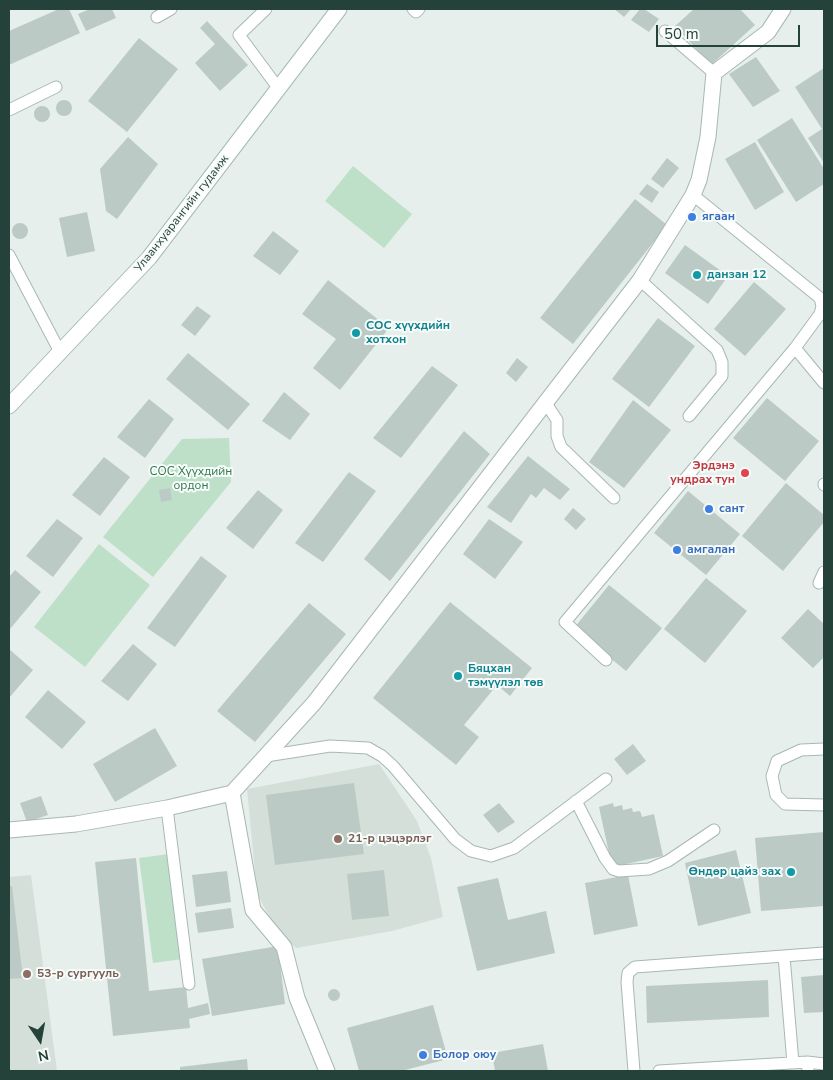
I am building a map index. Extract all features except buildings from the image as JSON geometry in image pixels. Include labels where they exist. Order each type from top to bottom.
[{"type":"street","name":"Улаанхуарангийн гудамж","points":[[9,406],[149,258],[339,9]]},
{"type":"street","points":[[9,830],[76,824],[167,808],[232,793],[314,703],[640,280],[693,195],[699,180],[708,137],[714,73],[768,32],[783,9]]},
{"type":"street","points":[[232,793],[253,910],[284,947],[297,998],[326,1071]]},
{"type":"lane","points":[[157,17],[171,9]]},
{"type":"lane","points":[[266,9],[239,35],[278,89]]},
{"type":"lane","points":[[412,9],[416,12],[419,9]]},
{"type":"lane","points":[[665,31],[714,73]]},
{"type":"lane","points":[[9,110],[56,87]]},
{"type":"lane","points":[[606,660],[565,622],[795,348],[820,314],[823,306],[820,298],[693,195]]},
{"type":"lane","points":[[9,255],[60,352]]},
{"type":"lane","points":[[640,280],[717,350],[722,362],[722,376],[689,416]]},
{"type":"lane","points":[[795,348],[824,382]]},
{"type":"lane","points":[[545,402],[557,420],[558,442],[561,447],[614,498]]},
{"type":"lane","points":[[819,583],[824,572]]},
{"type":"lane","points":[[266,756],[330,746],[368,748],[382,756],[393,766],[455,839],[471,851],[491,856],[514,848],[606,779]]},
{"type":"lane","points":[[824,749],[802,750],[777,761],[772,776],[776,795],[785,804],[824,805]]},
{"type":"lane","points":[[576,802],[605,858],[613,869],[619,871],[638,871],[656,866],[714,830]]},
{"type":"lane","points":[[167,808],[189,984]]},
{"type":"lane","points":[[634,1071],[627,982],[628,973],[635,967],[824,953]]},
{"type":"lane","points":[[784,956],[793,1063]]},
{"type":"lane","points":[[659,1071],[793,1063],[807,1067],[824,1064]]},
{"type":"shaded area","name":"21-р цэцэрлэг","points":[[379,764],[417,821],[431,858],[443,917],[392,931],[296,948],[276,930],[257,893],[247,789]]},
{"type":"shaded area","name":"53-р сургууль","points":[[31,875],[57,1071],[9,1071],[9,877]]},
{"type":"green space","points":[[353,166],[412,214],[384,248],[325,201]]},
{"type":"green space","name":"СОС Хүүхдийн ордон","points":[[229,438],[231,482],[153,577],[103,537],[182,439]]},
{"type":"green space","points":[[99,544],[150,585],[85,667],[34,627]]},
{"type":"green space","points":[[169,854],[183,959],[153,963],[139,858]]},
{"type":"place","name":"ягаан","points":[[692,217]]},
{"type":"place","name":"данзан 12","points":[[697,275]]},
{"type":"place","name":"СОС хүүхдийн хотхон","points":[[356,333]]},
{"type":"place","name":"Эрдэнэ ундрах тун","points":[[745,473]]},
{"type":"place","name":"сант","points":[[709,509]]},
{"type":"place","name":"амгалан","points":[[677,550]]},
{"type":"place","name":"Бяцхан тэмүүлэл төв","points":[[458,676]]},
{"type":"place","name":"21-р цэцэрлэг","points":[[338,839]]},
{"type":"place","name":"Өндөр цайз зах","points":[[791,872]]},
{"type":"place","name":"53-р сургууль","points":[[27,974]]},
{"type":"place","name":"Болор оюу","points":[[423,1055]]}]
